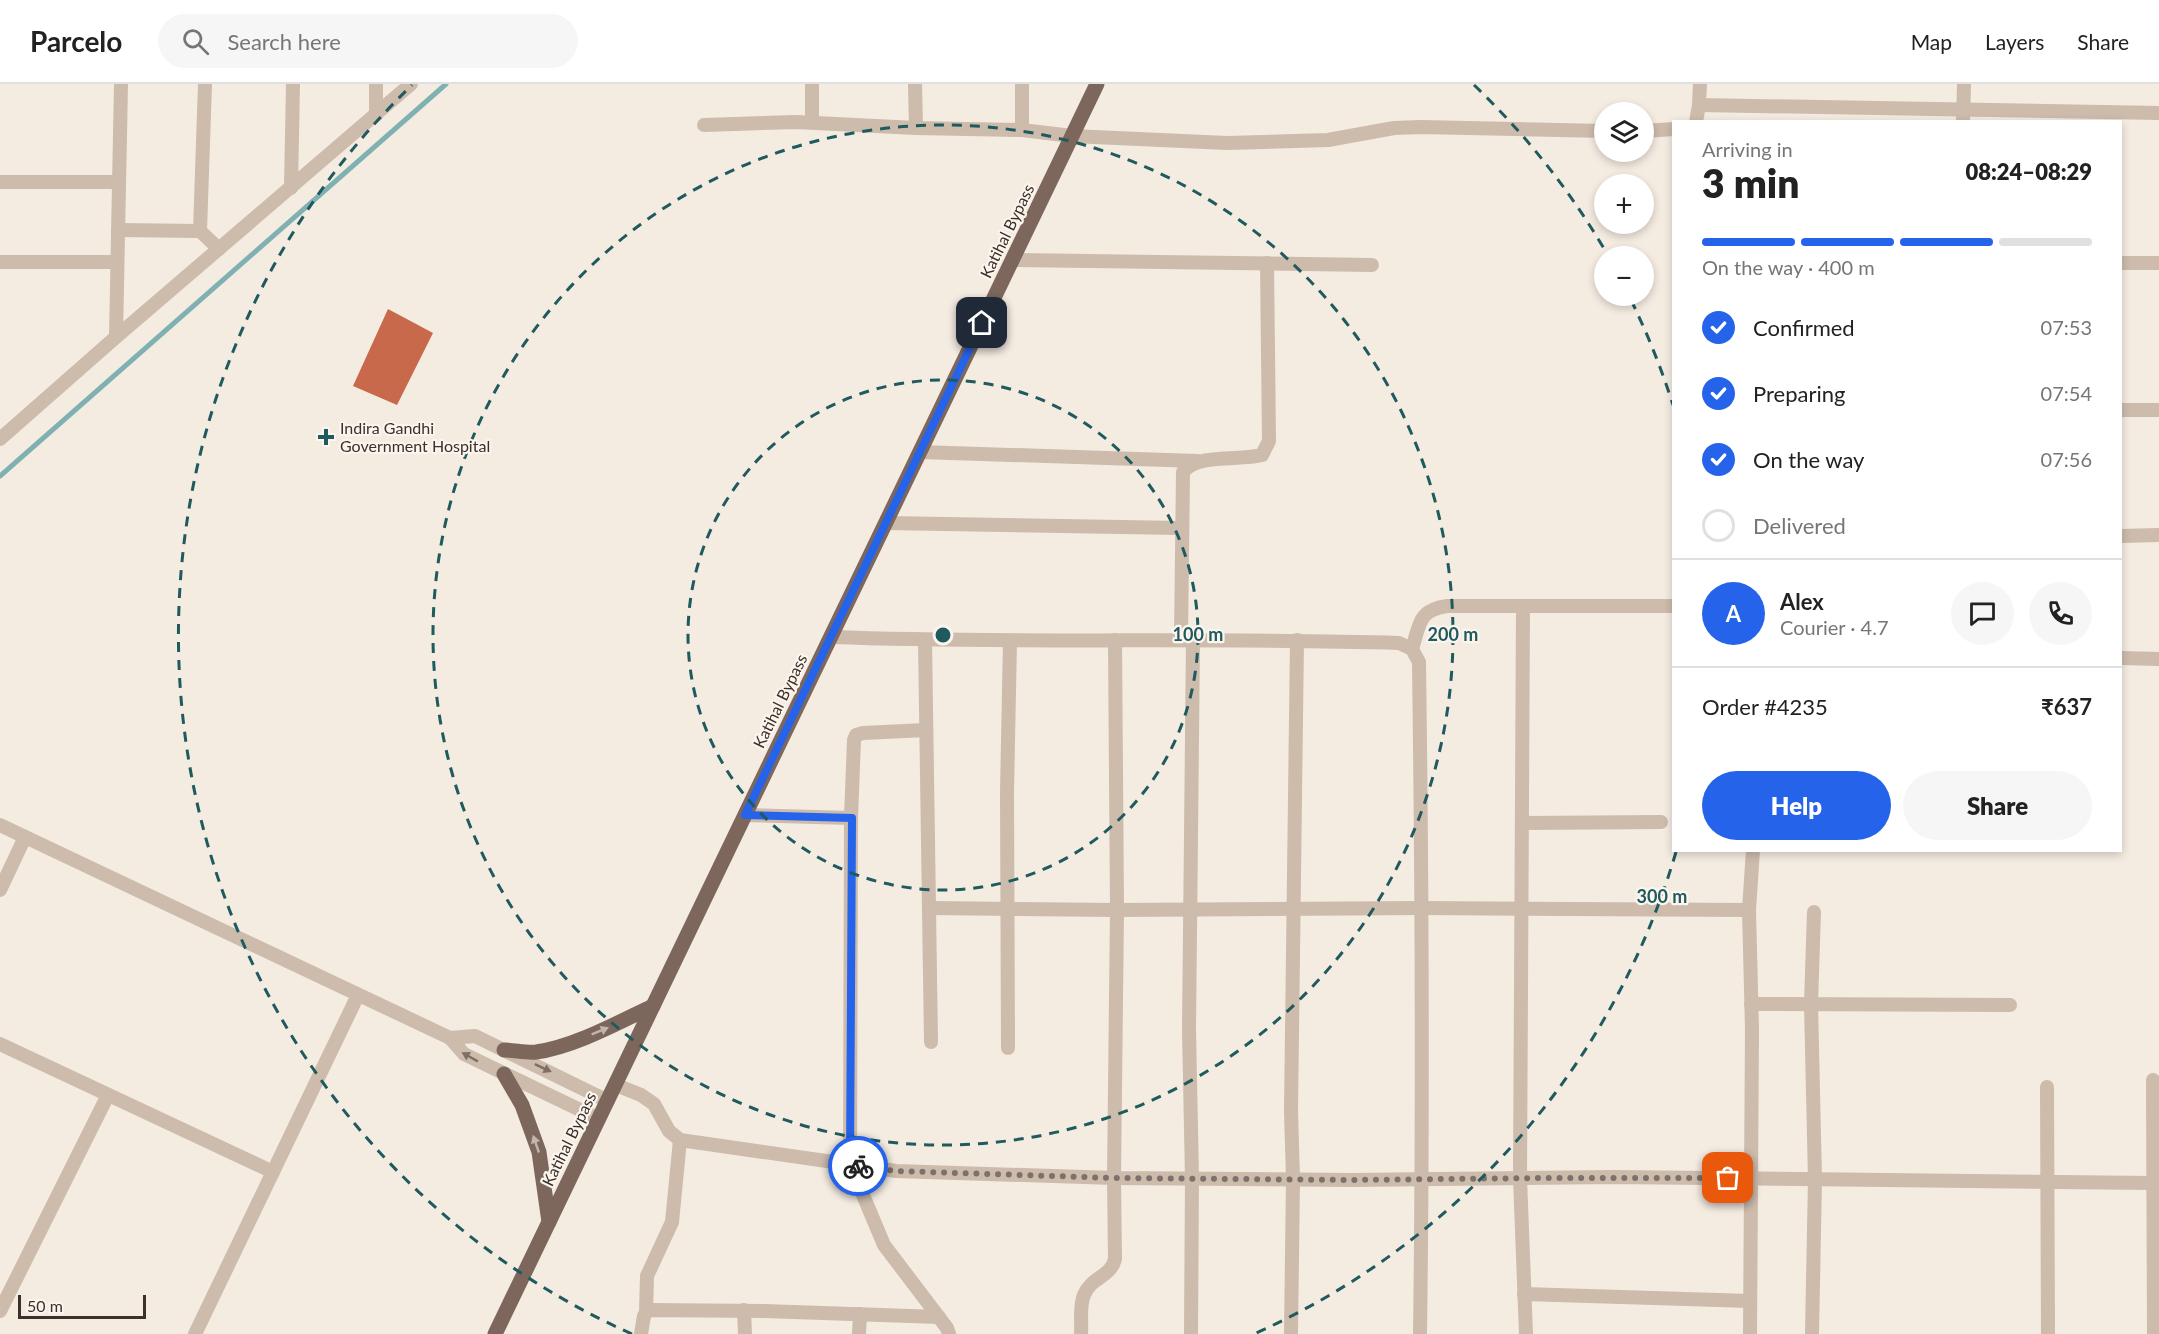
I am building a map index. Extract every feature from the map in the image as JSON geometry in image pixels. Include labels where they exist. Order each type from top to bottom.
[{"type":"main road","name":"Katihal Bypass","points":[[495,1334],[1097,84]]},
{"type":"main road","points":[[504,1050],[535,1052],[567,1043],[603,1030],[653,1006]]},
{"type":"main road","points":[[504,1074],[522,1105],[539,1152],[549,1222]]},
{"type":"street","points":[[116,337],[121,84]]},
{"type":"street","points":[[200,231],[206,84]]},
{"type":"street","points":[[291,188],[293,84]]},
{"type":"street","points":[[376,84],[376,116]]},
{"type":"street","points":[[0,440],[116,337],[411,84]]},
{"type":"street","points":[[812,84],[812,122]]},
{"type":"street","points":[[915,84],[916,128]]},
{"type":"street","points":[[1022,84],[1022,130]]},
{"type":"street","points":[[1696,120],[1700,84]]},
{"type":"street","points":[[1964,84],[1964,116]]},
{"type":"street","points":[[1699,105],[1964,116],[2159,113]]},
{"type":"street","points":[[704,125],[812,122],[916,128],[1022,130],[1072,136],[1227,143],[1328,140],[1394,128],[1421,127],[1594,130]]},
{"type":"street","points":[[1654,130],[1672,129]]},
{"type":"street","points":[[0,182],[119,183]]},
{"type":"street","points":[[118,230],[200,231],[219,249]]},
{"type":"street","points":[[1012,260],[1372,265]]},
{"type":"street","points":[[0,262],[117,262]]},
{"type":"street","points":[[920,452],[1198,461],[1262,455],[1269,441],[1267,263]]},
{"type":"street","points":[[2122,263],[2159,263]]},
{"type":"street","points":[[2122,410],[2159,410]]},
{"type":"street","points":[[1191,1334],[1192,909],[1187,640],[1181,528],[1183,472],[1187,466],[1198,461]]},
{"type":"street","points":[[886,523],[1181,528]]},
{"type":"street","points":[[2122,537],[2159,536]]},
{"type":"street","points":[[1523,606],[1520,1178],[1526,1334]]},
{"type":"street","points":[[1412,649],[1423,617],[1427,611],[1435,608],[1672,606]]},
{"type":"street","points":[[832,637],[1010,641],[1297,640],[1399,643],[1412,649],[1419,662],[1422,1179],[1420,1334]]},
{"type":"street","points":[[925,640],[931,1042]]},
{"type":"street","points":[[1082,1334],[1084,1295],[1095,1280],[1110,1271],[1115,1259],[1117,910],[1115,640]]},
{"type":"street","points":[[1291,1334],[1293,1179],[1291,1111],[1297,640]]},
{"type":"street","points":[[1008,1048],[1007,792],[1010,641]]},
{"type":"street","points":[[2122,658],[2159,659]]},
{"type":"street","points":[[926,730],[863,733],[856,735],[854,740],[850,1164],[884,1245],[939,1317],[949,1334]]},
{"type":"street","points":[[745,815],[852,818]]},
{"type":"street","points":[[1522,823],[1661,822]]},
{"type":"street","points":[[0,825],[450,1038],[464,1054],[599,1119]]},
{"type":"street","points":[[0,890],[25,837]]},
{"type":"street","points":[[1750,1334],[1749,910],[1753,852]]},
{"type":"street","points":[[929,908],[1749,910]]},
{"type":"street","points":[[1812,1334],[1815,1179],[1811,1004],[1814,912]]},
{"type":"street","points":[[195,1334],[358,995]]},
{"type":"street","points":[[1751,1004],[2010,1005]]},
{"type":"street","points":[[450,1038],[475,1036],[608,1101]]},
{"type":"street","points":[[0,1044],[273,1172]]},
{"type":"street","points":[[2153,1080],[2154,1334]]},
{"type":"street","points":[[616,1085],[641,1095],[654,1104],[669,1131],[680,1140],[896,1171],[1114,1178],[1815,1179],[2154,1183]]},
{"type":"street","points":[[2047,1087],[2048,1334]]},
{"type":"street","points":[[0,1311],[108,1095]]},
{"type":"street","points":[[641,1334],[647,1276],[672,1222],[680,1140]]},
{"type":"street","points":[[1524,1294],[1750,1301]]},
{"type":"street","points":[[645,1312],[648,1310],[744,1310],[939,1317]]},
{"type":"street","points":[[744,1310],[745,1334]]},
{"type":"street","points":[[859,1334],[860,1314]]},
{"type":"building","points":[[388,309],[433,333],[397,405],[353,386]]},
{"type":"waterway","points":[[0,476],[446,84]]},
{"type":"way so far","points":[[858,1166],[896,1171],[1114,1178],[1391,1180],[1728,1178]]},
{"type":"place","name":"Indira Gandhi Government Hospital","points":[[326,437]]},
{"type":"route","points":[[858,1166],[850,1164],[852,818],[745,815],[982,323]]}]
